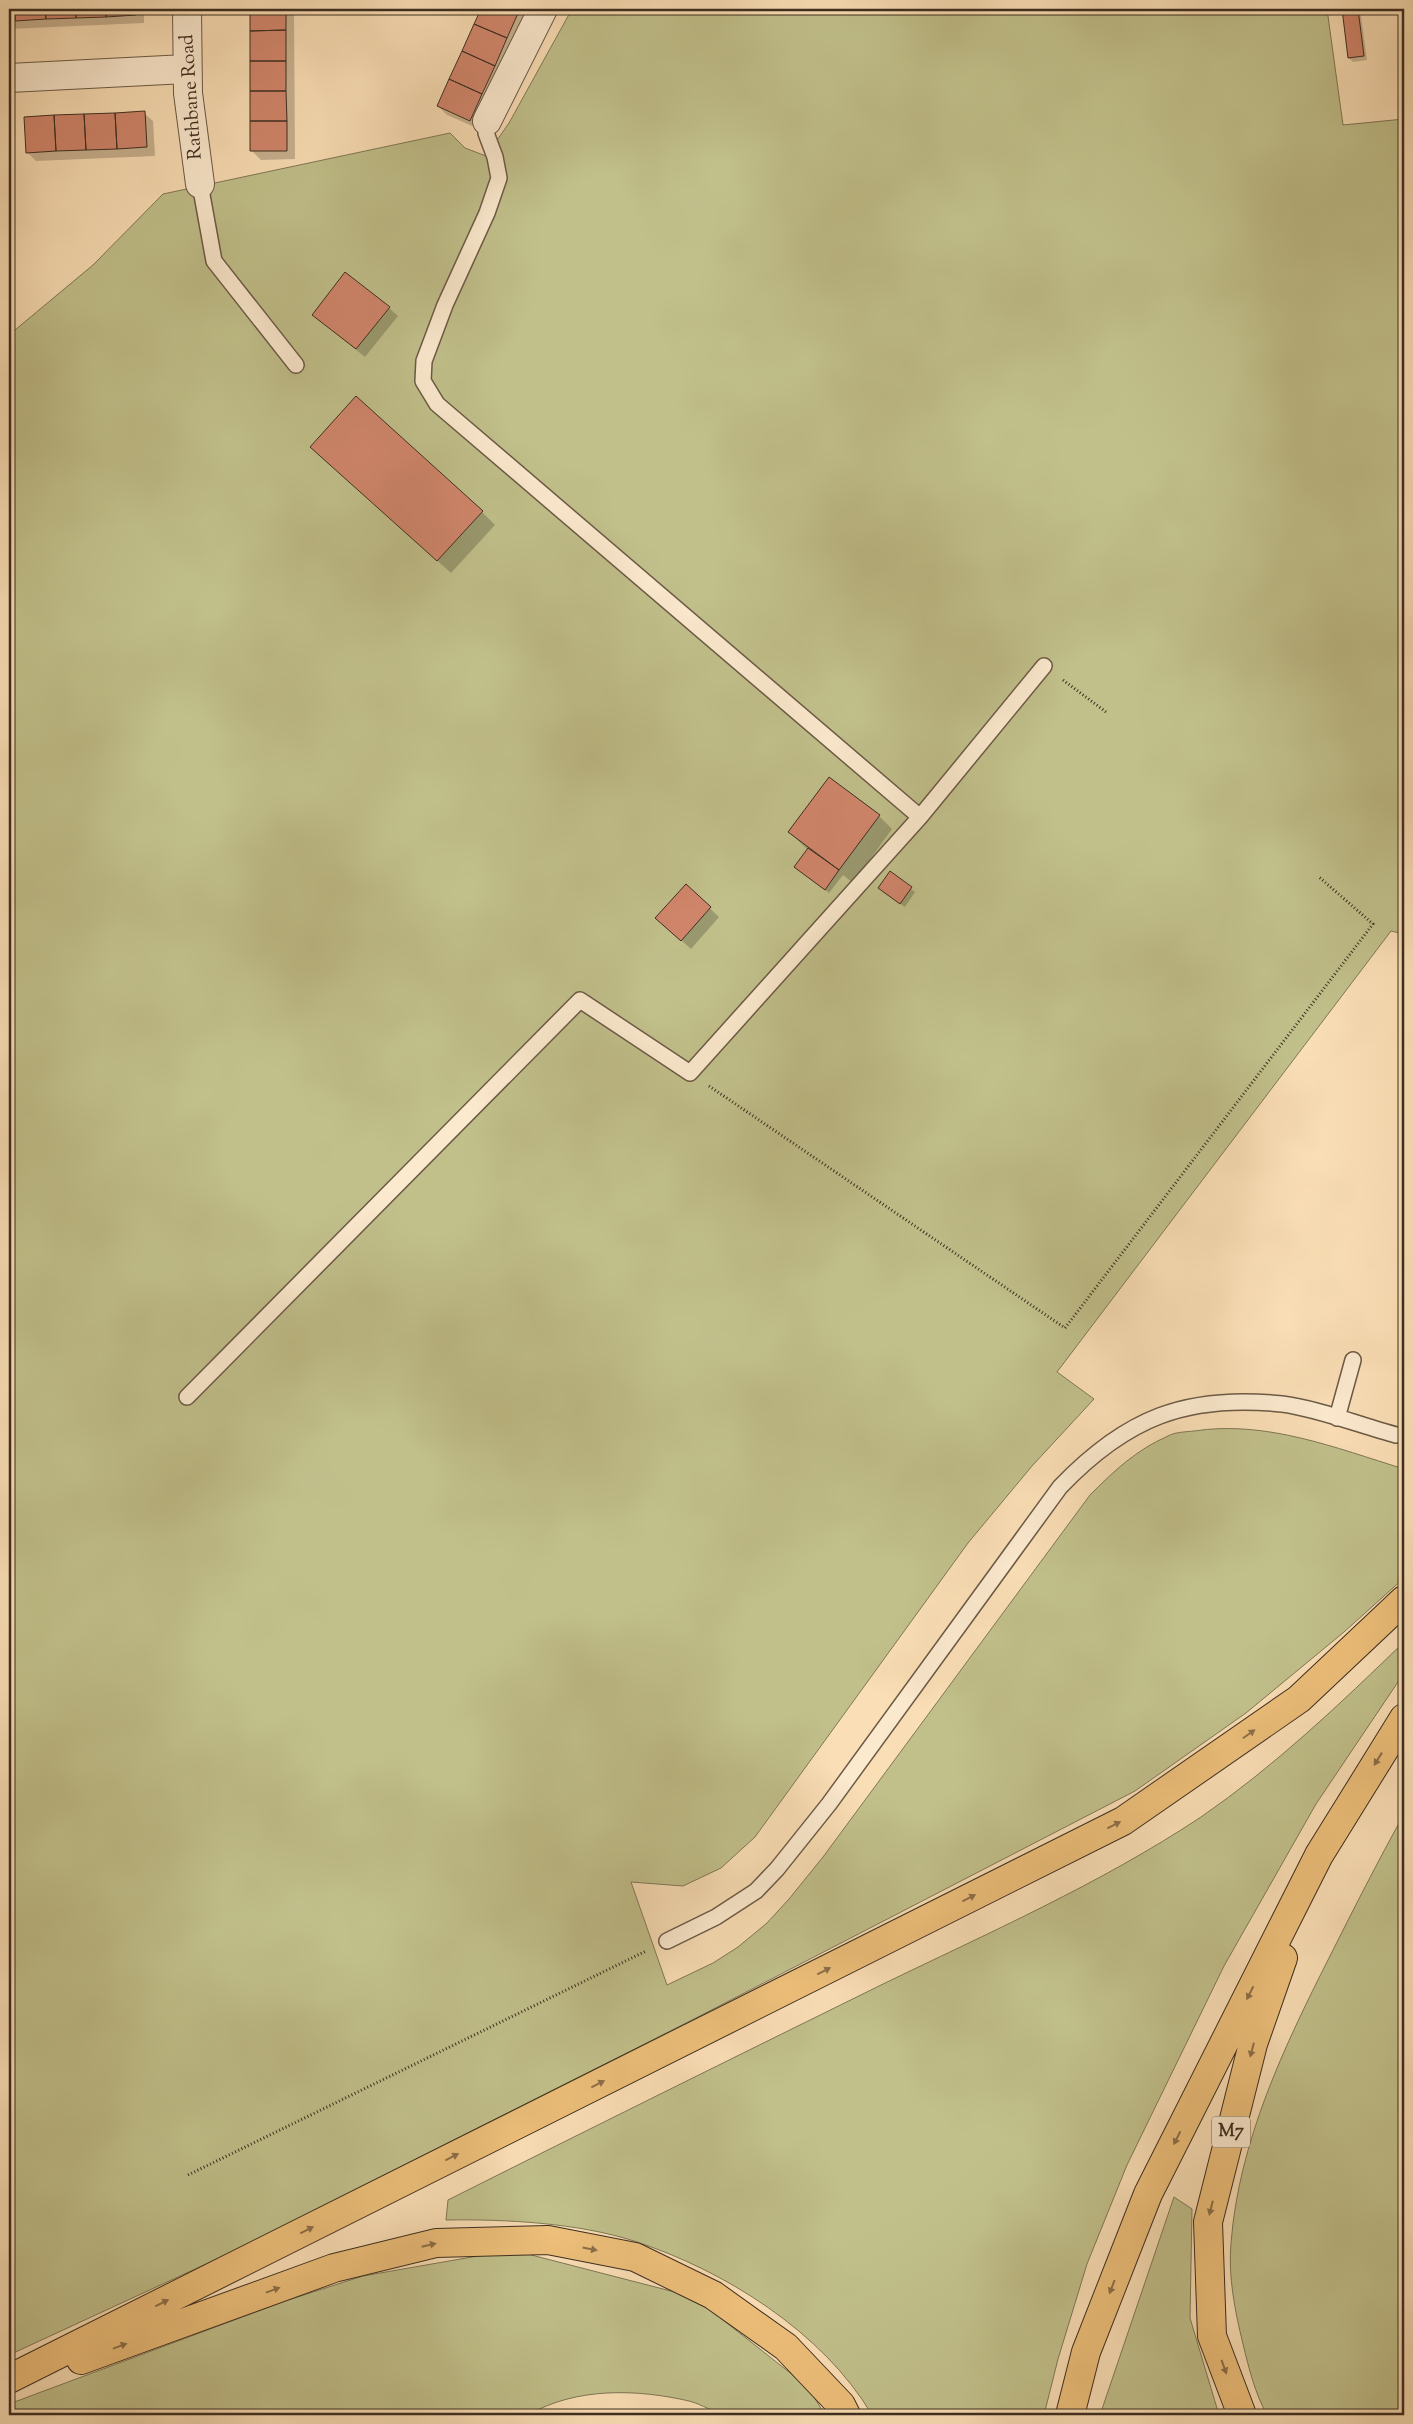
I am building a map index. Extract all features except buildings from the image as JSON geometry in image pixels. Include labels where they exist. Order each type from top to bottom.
[{"type":"highway","points":[[9,2379],[1123,1821],[1300,1699],[1404,1600]]},
{"type":"highway","points":[[1070,2415],[1086,2352],[1148,2194],[1319,1855],[1404,1718]]},
{"type":"highway","name":"M7","points":[[1242,2415],[1212,2336],[1208,2222],[1253,2044],[1319,1855]]},
{"type":"highway","points":[[9,2386],[334,2268],[436,2243],[548,2240],[635,2257],[713,2295],[786,2348],[841,2405],[846,2415]]},
{"type":"street","name":"Rathbane Road","points":[[187,9],[186,69],[191,130],[200,184]]},
{"type":"street","points":[[487,120],[543,9]]},
{"type":"street","points":[[9,78],[186,69]]},
{"type":"lane","points":[[487,120],[486,133],[495,157],[499,178],[488,213],[445,305],[424,360],[423,381],[437,404],[920,817]]},
{"type":"lane","points":[[200,184],[214,261],[296,365]]},
{"type":"lane","points":[[187,1397],[580,1000],[690,1073],[920,817],[1044,666]]},
{"type":"lane","points":[[1337,1418],[1353,1360]]},
{"type":"lane","points":[[667,1941],[716,1917],[756,1891],[777,1870],[830,1804],[1060,1487],[1086,1460],[1117,1436],[1151,1420],[1192,1405],[1224,1402],[1283,1404],[1396,1435]]},
{"type":"path","points":[[1044,666],[1106,712]]},
{"type":"path","points":[[690,1073],[1065,1328],[1373,924],[1319,877]]},
{"type":"path","points":[[188,2176],[667,1941]]},
{"type":"shaded area","points":[[572,9],[1327,9],[1343,125],[1404,119],[1404,934],[1391,931],[1057,1372],[1094,1399],[1032,1466],[968,1543],[755,1837],[721,1868],[683,1886],[631,1882],[667,1985],[713,1963],[738,1947],[767,1923],[789,1899],[823,1857],[1090,1495],[1126,1462],[1156,1442],[1180,1432],[1248,1429],[1300,1438],[1404,1469],[1404,1578],[1344,1632],[1246,1713],[1135,1791],[694,2019],[232,2252],[9,2355],[9,335],[93,265],[163,194],[450,133],[465,148],[486,156],[509,123]]},
{"type":"shaded area","points":[[1404,1642],[1404,1673],[1316,1804],[1224,1966],[1127,2165],[1087,2264],[1058,2359],[1044,2415],[872,2415],[851,2385],[827,2357],[799,2331],[736,2287],[668,2253],[612,2235],[565,2226],[517,2221],[446,2220],[448,2200],[879,1986],[1043,1907],[1163,1841],[1201,1817],[1281,1756]]},
{"type":"shaded area","points":[[1404,1814],[1404,2415],[1267,2415],[1248,2363],[1237,2319],[1231,2281],[1231,2243],[1243,2168],[1254,2131],[1280,2060],[1356,1904]]},
{"type":"shaded area","points":[[1174,2197],[1192,2209],[1190,2318],[1219,2415],[1100,2415]]},
{"type":"shaded area","points":[[512,2250],[694,2297],[808,2387],[825,2415],[729,2415],[689,2401],[669,2397],[649,2394],[607,2393],[566,2399],[528,2415],[9,2415],[9,2404],[288,2300],[363,2276]]}]
